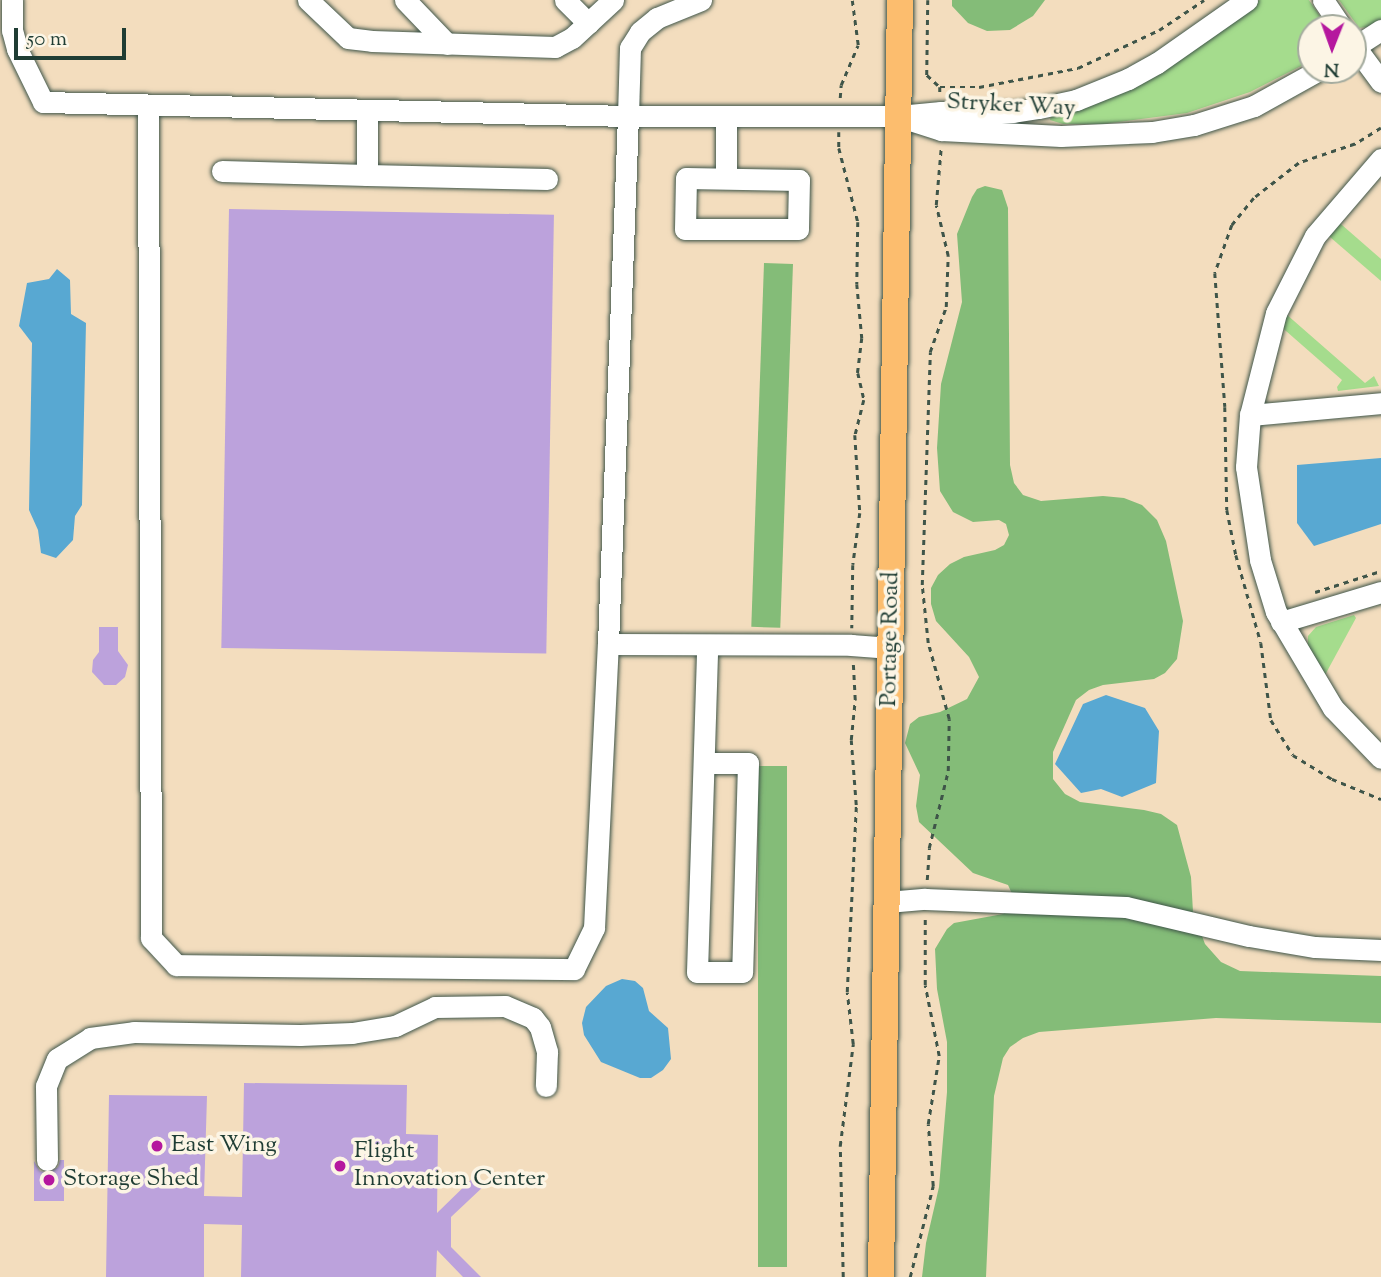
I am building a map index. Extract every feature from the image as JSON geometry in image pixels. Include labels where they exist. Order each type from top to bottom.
[{"type":"main road","name":"Portage Road","points":[[881,1277],[900,0]]},
{"type":"street","name":"Stryker Way","points":[[12,0],[12,30],[17,49],[43,102],[148,107],[628,117],[899,116],[1061,136],[1152,132],[1194,125],[1254,106],[1297,82]]},
{"type":"street","points":[[307,0],[348,38],[555,47],[572,38],[613,0]]},
{"type":"street","points":[[405,0],[447,44]]},
{"type":"street","points":[[565,0],[588,23]]},
{"type":"street","points":[[148,107],[151,938],[176,965],[574,969],[594,928],[608,644],[630,48],[639,32],[657,18],[701,0]]},
{"type":"street","name":"Stryker Way","points":[[941,121],[1013,112],[1076,100],[1157,63],[1247,0]]},
{"type":"street","points":[[1367,63],[1381,82]]},
{"type":"street","points":[[367,111],[367,175]]},
{"type":"street","points":[[726,116],[726,178]]},
{"type":"street","points":[[1381,159],[1329,217],[1289,284],[1276,313],[1250,415],[1246,467],[1259,560],[1281,622],[1333,708],[1381,758]]},
{"type":"street","points":[[222,171],[547,179]]},
{"type":"street","points":[[686,178],[726,178],[799,180],[798,229],[685,229],[686,178]]},
{"type":"street","points":[[1250,415],[1381,403]]},
{"type":"street","points":[[1281,622],[1381,592]]},
{"type":"street","points":[[608,644],[851,645],[891,648]]},
{"type":"street","points":[[704,763],[748,763],[742,972],[697,972],[706,645]]},
{"type":"street","points":[[887,902],[925,899],[1126,906],[1249,936],[1315,947],[1381,950]]},
{"type":"street","points":[[47,1160],[46,1086],[57,1059],[90,1038],[134,1032],[300,1035],[352,1033],[395,1026],[435,1007],[505,1006],[533,1018],[540,1027],[547,1052],[546,1086]]},
{"type":"path","points":[[910,1277],[933,1186],[928,1124],[939,1056],[925,985],[925,899],[929,848],[948,771],[949,719],[928,643],[922,585],[929,352],[946,307],[948,256],[936,205],[941,121],[940,87],[928,75],[928,0]]},
{"type":"path","points":[[940,87],[979,87],[1078,68],[1158,30],[1204,0]]},
{"type":"path","points":[[1309,593],[1381,571]]},
{"type":"path","points":[[1332,779],[1381,799]]},
{"type":"green space","points":[[952,0],[1045,0],[1033,16],[1010,30],[987,31],[968,23],[952,6]]},
{"type":"green space","points":[[1260,0],[1309,0],[1318,14],[1297,14],[1297,68],[1250,92],[1187,113],[1103,124],[1063,124],[1050,120],[1051,115]]},
{"type":"green space","points":[[1339,0],[1381,0],[1381,19],[1367,27],[1367,14],[1349,14]]},
{"type":"green space","points":[[985,186],[1002,190],[1008,208],[1010,465],[1014,483],[1023,495],[1041,501],[1103,496],[1124,498],[1142,505],[1157,520],[1166,541],[1183,621],[1177,659],[1165,673],[1154,679],[1103,685],[1089,690],[1076,700],[1053,752],[1053,779],[1065,794],[1080,802],[1161,814],[1177,825],[1191,877],[1193,912],[1205,944],[1221,962],[1240,971],[1381,976],[1381,1023],[1216,1018],[1039,1032],[1023,1038],[1010,1047],[1003,1058],[994,1096],[986,1277],[922,1277],[926,1243],[939,1187],[947,1092],[947,1042],[937,989],[935,949],[947,929],[954,923],[1003,914],[1011,907],[1014,898],[1008,885],[973,873],[919,822],[916,806],[920,775],[905,743],[910,724],[919,717],[940,712],[967,699],[979,677],[969,657],[936,621],[931,604],[931,588],[938,575],[950,564],[964,557],[995,550],[1004,545],[1009,535],[1006,524],[999,520],[973,522],[953,512],[940,491],[937,448],[941,384],[962,302],[957,234],[972,197],[977,189]]},
{"type":"green space","points":[[1334,218],[1381,259],[1381,281],[1323,231]]},
{"type":"green space","points":[[764,263],[793,264],[780,628],[751,627]]},
{"type":"green space","points":[[1286,314],[1365,383],[1374,376],[1379,386],[1338,391],[1337,387],[1342,380],[1278,324]]},
{"type":"green space","points":[[1354,615],[1356,618],[1325,675],[1308,648],[1308,636],[1316,627]]},
{"type":"green space","points":[[758,766],[787,766],[787,1267],[758,1267]]},
{"type":"water","points":[[57,269],[70,280],[71,314],[86,323],[82,505],[75,516],[73,540],[56,558],[41,553],[38,530],[29,510],[32,343],[19,326],[27,283],[49,279]]},
{"type":"water","points":[[1381,458],[1381,524],[1314,546],[1297,523],[1297,465]]},
{"type":"water","points":[[1106,695],[1145,708],[1159,731],[1156,783],[1122,797],[1101,789],[1081,793],[1055,764],[1083,704]]},
{"type":"water","points":[[622,979],[635,981],[643,988],[649,1011],[668,1028],[671,1059],[663,1070],[651,1078],[640,1078],[601,1062],[584,1035],[582,1023],[586,1007],[606,986]]},
{"type":"building","points":[[229,209],[554,215],[546,654],[221,648]]},
{"type":"building","points":[[99,627],[118,627],[118,651],[128,665],[125,677],[116,685],[104,685],[92,672],[93,660],[99,652]]},
{"type":"building","name":"Flight Innovation Center","points":[[244,1083],[407,1085],[406,1134],[438,1135],[437,1213],[476,1175],[485,1185],[451,1217],[451,1247],[481,1277],[463,1277],[437,1250],[436,1277],[241,1277],[242,1225],[204,1224],[204,1277],[106,1277],[109,1095],[207,1096],[204,1196],[242,1197]]},
{"type":"building","name":"Storage Shed","points":[[60,1160],[64,1160],[64,1201],[34,1201],[34,1161],[40,1171],[48,1173],[58,1167]]},
{"type":"place","name":"East Wing","points":[[157,1146]]},
{"type":"place","name":"Flight Innovation Center","points":[[340,1166]]},
{"type":"place","name":"Storage Shed","points":[[49,1180]]}]
